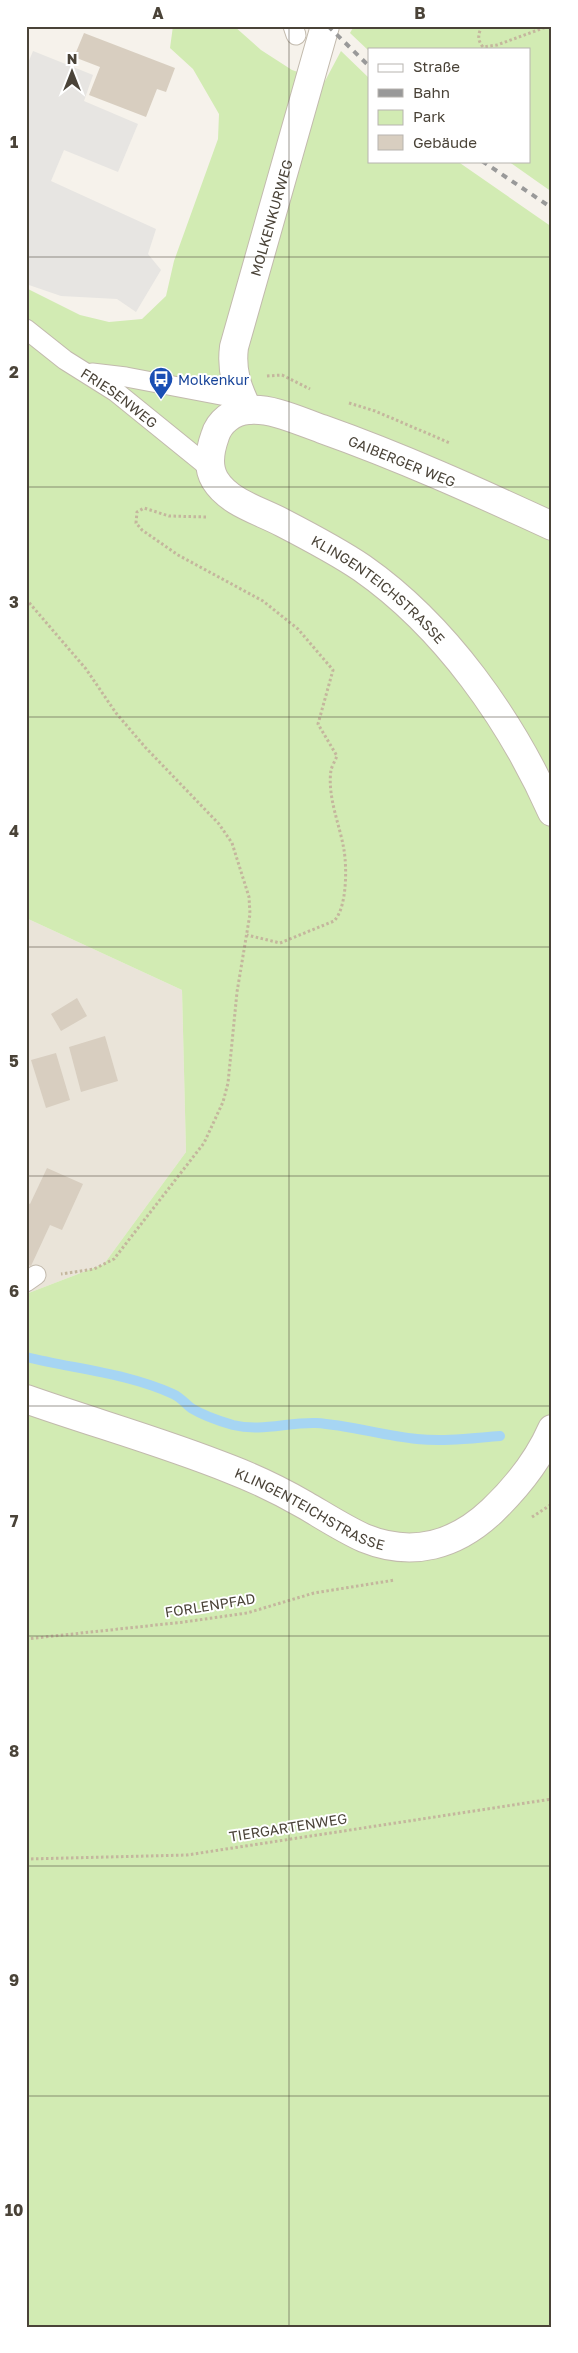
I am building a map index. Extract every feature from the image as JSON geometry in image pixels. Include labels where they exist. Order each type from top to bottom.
[{"type":"street","name":"MOLKENKURWEG","points":[[248,410],[236,386],[232,364],[234,346],[325,26]]},
{"type":"street","points":[[211,469],[211,448],[216,432],[225,420],[235,413],[248,410]]},
{"type":"street","name":"GAIBERGER WEG","points":[[248,410],[267,411],[291,418],[368,446],[446,477],[552,526]]},
{"type":"street","name":"KLINGENTEICHSTRASSE","points":[[211,469],[215,480],[230,496],[312,539],[362,569],[403,602],[441,640],[490,700],[529,764],[552,812]]},
{"type":"street","name":"KLINGENTEICHSTRASSE","points":[[26,1399],[230,1468],[288,1495],[364,1538],[385,1545],[438,1545],[475,1527],[523,1478],[542,1451],[552,1429]]},
{"type":"lane","name":"FRIESENWEG","points":[[26,329],[65,360],[116,392],[211,469]]},
{"type":"lane","points":[[85,372],[126,377],[226,396],[248,410]]},
{"type":"path","points":[[482,26],[478,36],[479,42],[483,47],[490,47],[550,26]]},
{"type":"path","points":[[262,377],[282,375]]},
{"type":"path","points":[[210,517],[169,516],[144,508],[137,512],[136,519],[142,530],[163,545],[273,608],[298,629],[333,670],[318,724],[337,756],[331,770],[333,805],[344,851],[344,895],[341,914],[334,921],[280,943],[246,935]]},
{"type":"path","points":[[26,600],[86,669],[116,713],[145,748],[219,824],[232,843],[249,897],[250,914],[237,992],[228,1083],[216,1120],[204,1143],[114,1260],[94,1269],[78,1273],[31,1278]]},
{"type":"path","name":"FORLENPFAD","points":[[26,1639],[184,1622],[238,1614],[314,1593],[400,1579]]},
{"type":"path","name":"TIERGARTENWEG","points":[[26,1859],[187,1854],[552,1799]]},
{"type":"shaded area","points":[[33,51],[93,75],[84,101],[138,124],[118,172],[64,150],[51,181],[156,229],[148,254],[161,270],[136,312],[117,299],[61,296],[26,284],[26,68]]},
{"type":"shaded area","points":[[26,918],[182,990],[186,1152],[104,1264],[26,1294]]},
{"type":"green space","points":[[173,26],[234,26],[261,50],[292,70],[325,81],[341,51],[368,77],[368,162],[458,162],[552,227],[552,2327],[26,2327],[26,1294],[104,1264],[186,1152],[182,990],[26,918],[26,288],[80,315],[109,322],[142,319],[166,296],[174,261],[218,139],[219,114],[193,69],[170,48]]},
{"type":"green space","points":[[354,26],[552,26],[552,192],[509,162],[530,162],[530,48],[368,48],[368,50],[350,33]]},
{"type":"building","points":[[84,33],[175,68],[166,92],[157,89],[146,117],[89,95],[100,67],[74,57]]},
{"type":"building","points":[[77,998],[87,1016],[61,1031],[51,1014]]},
{"type":"building","points":[[105,1036],[118,1081],[81,1092],[69,1047]]},
{"type":"building","points":[[56,1053],[70,1100],[46,1108],[31,1060]]},
{"type":"building","points":[[47,1168],[83,1184],[62,1230],[50,1225],[31,1266],[26,1264],[26,1202],[30,1204]]},
{"type":"waterway","points":[[26,1357],[138,1381],[176,1395],[191,1408],[206,1416],[243,1427],[316,1423],[404,1438],[427,1440],[500,1436]]},
{"type":"railway","points":[[328,26],[368,65]]},
{"type":"railway","points":[[483,162],[552,208]]},
{"type":"place","name":"Molkenkur","points":[[161,400]]}]
